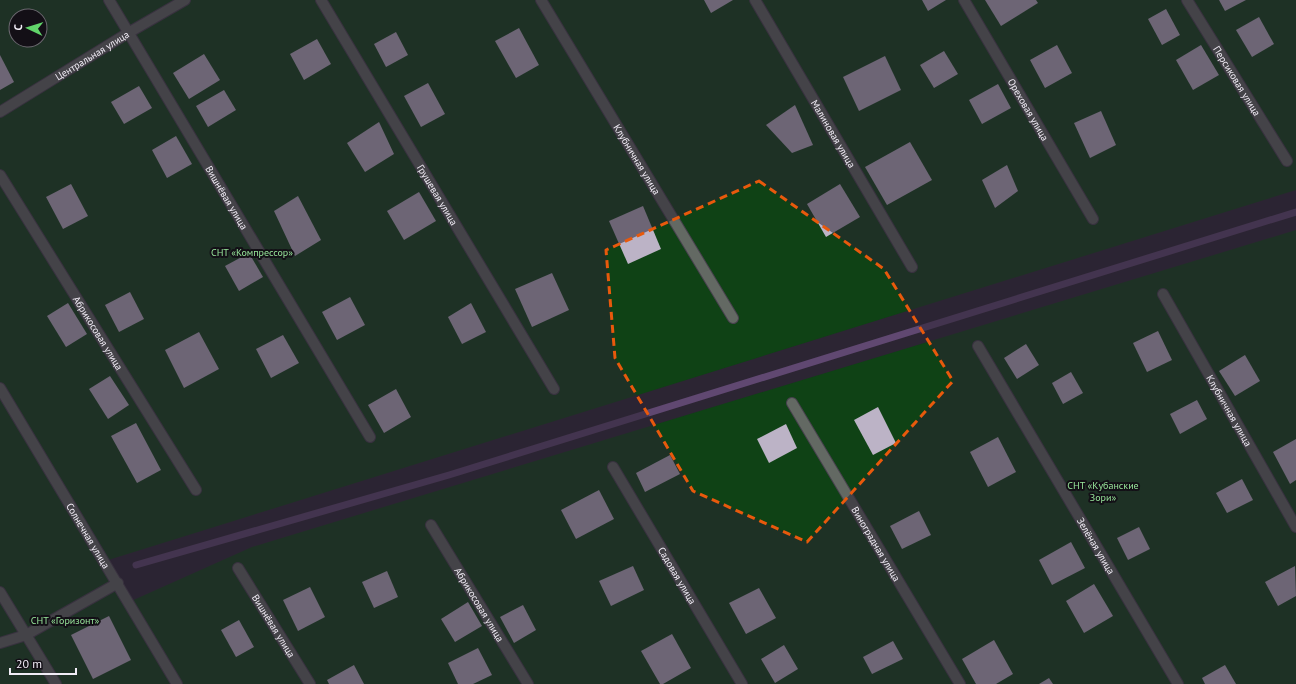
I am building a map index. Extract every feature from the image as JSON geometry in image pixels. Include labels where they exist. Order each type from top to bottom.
[{"type":"street","name":"Вишнёвая улица","points":[[109,0],[370,437]]},
{"type":"street","name":"Центральная улица","points":[[0,112],[128,33],[185,0]]},
{"type":"street","name":"Грушевая улица","points":[[321,0],[554,389]]},
{"type":"street","name":"Клубничная улица","points":[[541,0],[733,318]]},
{"type":"street","name":"Малиновая улица","points":[[755,0],[912,267]]},
{"type":"street","name":"Ореховая улица","points":[[964,0],[1093,219]]},
{"type":"street","name":"Персиковая улица","points":[[1187,0],[1287,161]]},
{"type":"street","name":"Абрикосовая улица","points":[[0,175],[196,490]]},
{"type":"street","name":"Клубничная улица","points":[[1163,294],[1296,527]]},
{"type":"street","name":"Зелёная улица","points":[[978,346],[1178,684]]},
{"type":"street","name":"Солнечная улица","points":[[0,388],[177,684]]},
{"type":"street","name":"Виноградная улица","points":[[792,403],[960,684]]},
{"type":"street","name":"Садовая улица","points":[[613,467],[742,684]]},
{"type":"street","name":"Абрикосовая улица","points":[[431,524],[528,684]]},
{"type":"street","name":"Вишнёвая улица","points":[[238,568],[310,684]]},
{"type":"street","points":[[0,643],[26,635],[118,584]]},
{"type":"street","points":[[0,592],[56,684]]},
{"type":"highlighted area","points":[[759,181],[884,269],[953,381],[807,542],[693,491],[615,358],[606,250]]},
{"type":"green space","points":[[0,0],[1296,0],[1296,190],[105,561],[129,602],[252,547],[1296,230],[1296,684],[0,684]]},
{"type":"building","points":[[704,0],[733,0],[711,13]]},
{"type":"building","points":[[922,0],[946,0],[928,11]]},
{"type":"building","points":[[985,0],[1036,0],[1038,3],[1001,26]]},
{"type":"building","points":[[1219,0],[1246,0],[1225,11]]},
{"type":"building","points":[[1166,9],[1180,35],[1162,45],[1148,19]]},
{"type":"building","points":[[1259,17],[1274,44],[1252,57],[1236,30]]},
{"type":"building","points":[[519,28],[539,65],[516,78],[495,41]]},
{"type":"building","points":[[396,32],[408,55],[386,67],[374,44]]},
{"type":"building","points":[[317,39],[331,64],[304,80],[290,54]]},
{"type":"building","points":[[1057,45],[1072,73],[1045,88],[1030,60]]},
{"type":"building","points":[[1201,45],[1219,75],[1193,90],[1176,60]]},
{"type":"building","points":[[944,51],[958,74],[934,88],[920,65]]},
{"type":"building","points":[[204,54],[220,80],[189,99],[173,73]]},
{"type":"building","points":[[0,55],[14,82],[0,90]]},
{"type":"building","points":[[885,56],[901,90],[859,111],[843,77]]},
{"type":"building","points":[[428,83],[445,114],[421,127],[404,96]]},
{"type":"building","points":[[998,84],[1011,108],[982,124],[969,100]]},
{"type":"building","points":[[139,86],[152,108],[124,124],[111,102]]},
{"type":"building","points":[[224,90],[236,110],[208,127],[196,106]]},
{"type":"building","points":[[795,105],[813,145],[792,153],[766,125]]},
{"type":"building","points":[[1101,111],[1116,145],[1090,158],[1074,123]]},
{"type":"building","points":[[379,122],[394,154],[365,172],[347,143]]},
{"type":"building","points":[[176,136],[192,164],[167,178],[152,150]]},
{"type":"building","points":[[910,142],[932,180],[887,205],[865,167]]},
{"type":"building","points":[[1007,165],[1018,191],[995,208],[982,180]]},
{"type":"building","points":[[71,184],[88,216],[63,229],[46,197]]},
{"type":"building","points":[[840,184],[860,217],[826,237],[807,204]]},
{"type":"building","points":[[419,192],[436,221],[404,240],[387,211]]},
{"type":"building","points":[[298,196],[321,240],[295,256],[274,211]]},
{"type":"building","points":[[643,206],[661,249],[628,264],[609,221]]},
{"type":"building","points":[[249,253],[263,277],[239,291],[225,266]]},
{"type":"building","points":[[552,273],[569,310],[532,327],[515,289]]},
{"type":"building","points":[[130,292],[144,319],[119,332],[105,305]]},
{"type":"building","points":[[350,297],[365,325],[337,340],[322,312]]},
{"type":"building","points":[[68,303],[87,334],[66,347],[47,316]]},
{"type":"building","points":[[471,303],[486,332],[462,344],[448,317]]},
{"type":"building","points":[[1158,331],[1172,360],[1147,372],[1133,343]]},
{"type":"building","points":[[199,332],[219,369],[184,388],[165,350]]},
{"type":"building","points":[[283,335],[299,363],[271,378],[256,349]]},
{"type":"building","points":[[1026,344],[1039,365],[1017,379],[1004,358]]},
{"type":"building","points":[[1245,355],[1260,381],[1235,396],[1219,371]]},
{"type":"building","points":[[1071,372],[1083,393],[1063,404],[1052,383]]},
{"type":"building","points":[[110,376],[129,405],[108,419],[89,389]]},
{"type":"building","points":[[396,389],[411,417],[384,433],[368,405]]},
{"type":"building","points":[[1197,400],[1207,419],[1180,434],[1170,414]]},
{"type":"building","points":[[878,407],[896,443],[873,455],[854,420]]},
{"type":"building","points":[[136,423],[161,470],[137,483],[111,436]]},
{"type":"building","points":[[786,424],[797,448],[769,463],[757,439]]},
{"type":"building","points":[[998,437],[1016,472],[988,487],[970,452]]},
{"type":"building","points":[[1296,439],[1296,480],[1290,484],[1273,452]]},
{"type":"building","points":[[670,455],[680,474],[645,492],[636,473]]},
{"type":"building","points":[[1242,479],[1253,500],[1227,513],[1216,493]]},
{"type":"building","points":[[599,490],[614,519],[576,539],[561,510]]},
{"type":"building","points":[[919,511],[931,535],[902,549],[890,526]]},
{"type":"building","points":[[1139,527],[1150,549],[1128,560],[1117,538]]},
{"type":"building","points":[[1071,542],[1085,568],[1052,585],[1039,560]]},
{"type":"building","points":[[633,566],[644,590],[611,606],[599,581]]},
{"type":"building","points":[[1295,566],[1296,596],[1278,606],[1265,582]]},
{"type":"building","points":[[387,571],[398,597],[374,608],[362,582]]},
{"type":"building","points":[[1094,584],[1113,616],[1084,633],[1066,601]]},
{"type":"building","points":[[310,587],[325,617],[298,631],[283,600]]},
{"type":"building","points":[[759,588],[776,618],[746,634],[729,603]]},
{"type":"building","points":[[468,602],[482,626],[455,642],[441,619]]},
{"type":"building","points":[[523,605],[536,630],[514,643],[500,617]]},
{"type":"building","points":[[109,616],[131,660],[93,679],[71,635]]},
{"type":"building","points":[[239,620],[254,647],[236,657],[221,630]]},
{"type":"building","points":[[672,634],[691,668],[663,684],[660,684],[641,651]]},
{"type":"building","points":[[994,640],[1013,674],[996,684],[976,684],[962,659]]},
{"type":"building","points":[[893,641],[903,659],[872,674],[863,657]]},
{"type":"building","points":[[784,645],[798,669],[775,683],[761,659]]},
{"type":"building","points":[[478,648],[492,675],[473,684],[458,684],[448,663]]},
{"type":"building","points":[[354,665],[364,684],[329,684],[327,680]]},
{"type":"building","points":[[1225,665],[1236,684],[1205,684],[1202,678]]},
{"type":"building","points":[[1049,678],[1053,684],[1039,684]]},
{"type":"waterway","points":[[136,565],[449,475],[1296,212]]},
{"type":"park label","name":"СНТ «Компрессор»","points":[[252,252]]},
{"type":"park label","name":"СНТ «Кубанские Зори»","points":[[1103,490]]},
{"type":"park label","name":"СНТ «Горизонт»","points":[[65,620]]}]
